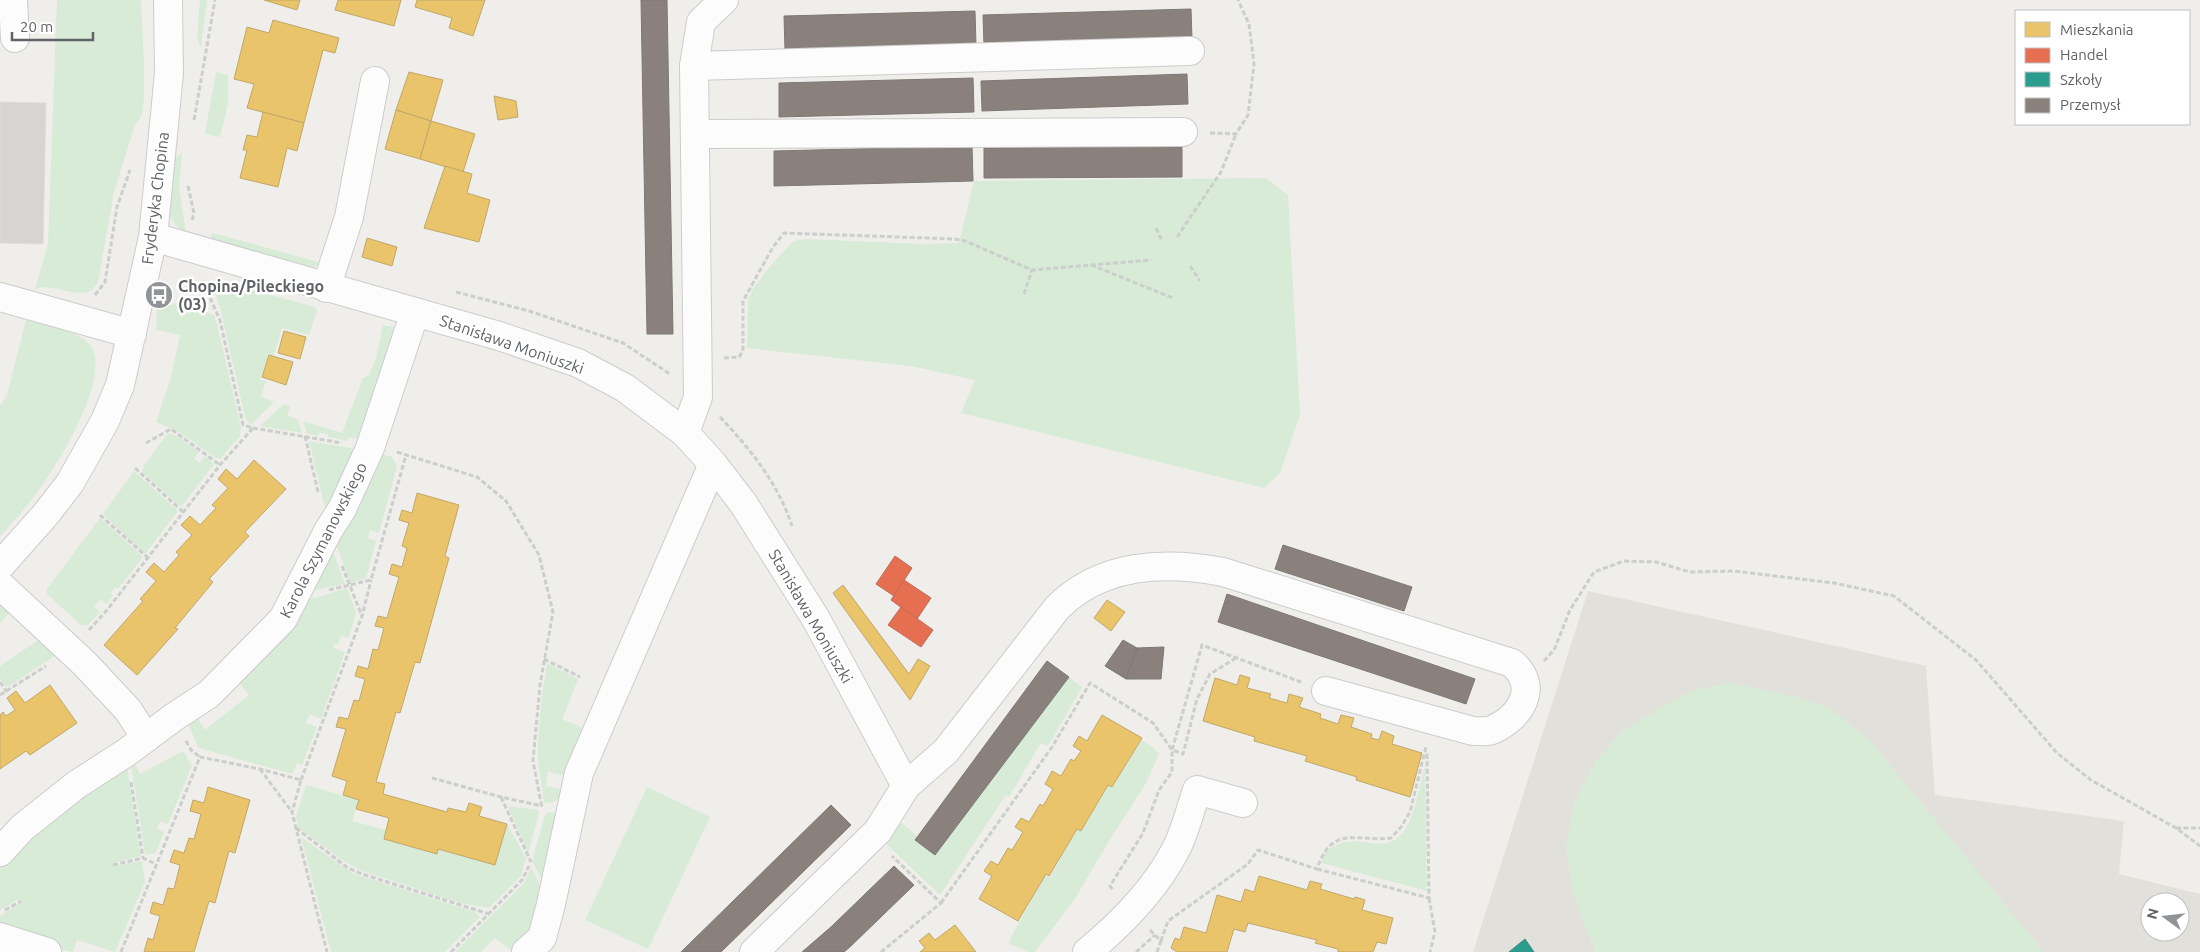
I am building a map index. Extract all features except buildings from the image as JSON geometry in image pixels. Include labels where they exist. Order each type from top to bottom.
[{"type":"street","points":[[13,0],[15,38]]},
{"type":"street","name":"Fryderyka Chopina","points":[[0,566],[46,514],[70,482],[88,453],[120,385],[153,237],[169,73],[168,0]]},
{"type":"street","points":[[685,433],[698,397],[694,66],[701,22],[724,0]]},
{"type":"street","points":[[694,66],[1190,52]]},
{"type":"street","points":[[326,288],[348,217],[376,81]]},
{"type":"street","points":[[695,134],[1183,132]]},
{"type":"street","name":"Stanisława Moniuszki","points":[[153,237],[499,336],[578,364],[625,388],[685,433],[714,464],[743,504],[816,619],[906,786]]},
{"type":"street","points":[[0,297],[132,334]]},
{"type":"street","name":"Karola Szymanowskiego","points":[[0,852],[22,828],[76,785],[209,694],[283,619],[328,531],[342,509],[370,448],[415,312]]},
{"type":"street","points":[[526,952],[542,938],[551,904],[578,773],[714,464]]},
{"type":"street","points":[[754,952],[878,831],[906,786],[946,752],[1068,596],[1108,575],[1130,569],[1161,566],[1190,566],[1223,572],[1512,663],[1526,679],[1526,691],[1522,703],[1507,721],[1490,731],[1473,731],[1326,691]]},
{"type":"street","points":[[0,585],[91,670],[128,710],[136,745]]},
{"type":"street","points":[[1087,952],[1112,930],[1150,890],[1175,850],[1197,790],[1243,803]]},
{"type":"street","points":[[0,937],[47,952]]},
{"type":"path","points":[[194,125],[215,0]]},
{"type":"path","points":[[1177,237],[1221,172],[1236,134],[1248,115],[1254,64],[1249,24],[1238,0]]},
{"type":"path","points":[[1183,132],[1236,134]]},
{"type":"path","points":[[91,300],[105,282],[117,207],[133,162]]},
{"type":"path","points":[[188,178],[194,213],[189,248],[220,320],[243,425],[388,450],[477,477],[506,501],[539,555],[553,612],[540,685],[534,761],[544,816]]},
{"type":"path","points":[[1156,228],[1162,241]]},
{"type":"path","points":[[698,357],[738,357],[743,351],[743,301],[773,247],[784,233],[955,239],[966,241],[1032,270],[1151,260]]},
{"type":"path","points":[[1088,264],[1173,298]]},
{"type":"path","points":[[1190,266],[1200,281]]},
{"type":"path","points":[[1024,294],[1032,270]]},
{"type":"path","points":[[87,632],[107,610],[220,465],[254,428]]},
{"type":"path","points":[[146,443],[171,429],[220,465]]},
{"type":"path","points":[[292,812],[301,780],[362,616],[406,455]]},
{"type":"path","points":[[135,468],[183,512]]},
{"type":"path","points":[[100,515],[147,557]]},
{"type":"path","points":[[1526,679],[1554,650],[1570,610],[1594,572],[1624,561],[1656,562],[1690,572],[1734,571],[1834,583],[1894,596],[1976,660],[2057,753],[2091,780],[2176,828],[2200,846]]},
{"type":"path","points":[[294,598],[372,580]]},
{"type":"path","points":[[1114,892],[1110,886],[1143,833],[1160,790],[1172,772],[1172,750],[1202,645],[1326,691]]},
{"type":"path","points":[[881,952],[941,903],[1052,747],[1090,683],[1153,723],[1172,750],[1183,754],[1197,700],[1210,674],[1236,658]]},
{"type":"path","points":[[544,659],[580,677]]},
{"type":"path","points":[[0,682],[7,692]]},
{"type":"path","points":[[1411,714],[1427,748],[1429,898],[1435,932],[1430,952]]},
{"type":"path","points":[[136,745],[143,858]]},
{"type":"path","points":[[1317,869],[1322,853],[1331,844],[1344,838],[1391,838],[1401,827],[1410,812],[1427,748]]},
{"type":"path","points":[[121,952],[200,757],[260,769],[301,780]]},
{"type":"path","points":[[260,769],[292,812],[328,952]]},
{"type":"path","points":[[432,778],[542,806]]},
{"type":"path","points":[[501,797],[551,904]]},
{"type":"path","points":[[296,828],[348,868],[489,914]]},
{"type":"path","points":[[2176,828],[2200,828]]},
{"type":"path","points":[[872,836],[941,903]]},
{"type":"path","points":[[1161,941],[1168,921],[1248,864],[1258,850],[1317,869],[1429,898]]},
{"type":"path","points":[[451,952],[522,880],[531,862],[533,853]]},
{"type":"path","points":[[113,865],[143,858],[156,864]]},
{"type":"path","points":[[0,913],[21,901]]},
{"type":"path","points":[[1136,952],[1155,935]]},
{"type":"shaded area","points":[[1588,591],[1926,666],[1935,795],[2124,821],[2119,874],[2200,894],[2200,952],[1473,952]]},
{"type":"green space","points":[[57,0],[141,0],[144,62],[142,115],[135,125],[114,192],[98,282],[93,289],[78,293],[43,287],[35,289],[48,244]]},
{"type":"green space","points":[[200,0],[207,0],[201,48],[197,39]]},
{"type":"green space","points":[[216,72],[228,75],[228,104],[220,137],[205,134]]},
{"type":"green space","points":[[182,152],[179,188],[186,233],[174,222],[167,208],[175,158]]},
{"type":"green space","points":[[1266,178],[1288,195],[1300,415],[1280,473],[1264,488],[961,413],[975,380],[911,366],[747,348],[748,300],[753,289],[766,271],[793,241],[806,239],[922,244],[959,243],[974,181]]},
{"type":"green space","points":[[211,233],[322,263],[313,267],[212,240]]},
{"type":"green space","points":[[215,280],[315,307],[317,311],[309,335],[282,328],[274,355],[269,354],[260,379],[266,381],[261,397],[274,402],[250,425],[245,417],[221,311],[212,283]]},
{"type":"green space","points":[[181,303],[214,315],[217,324],[241,428],[240,436],[220,459],[214,457],[178,431],[156,422],[171,377],[180,335],[156,330],[157,304],[171,305]]},
{"type":"green space","points":[[26,320],[66,331],[87,342],[94,353],[95,368],[86,404],[61,456],[36,494],[0,536],[0,406],[7,395]]},
{"type":"green space","points":[[383,325],[394,327],[396,337],[359,443],[358,439],[349,437],[348,441],[328,437],[328,434],[319,433],[318,436],[307,434],[303,421],[342,433],[363,378],[369,375],[376,359]]},
{"type":"green space","points":[[284,404],[290,406],[287,416],[298,419],[302,433],[260,426]]},
{"type":"green space","points":[[168,433],[175,435],[199,452],[194,459],[200,463],[205,456],[214,464],[181,507],[142,472],[145,464]]},
{"type":"green space","points":[[309,441],[362,450],[328,521]]},
{"type":"green space","points":[[375,453],[392,457],[397,466],[379,533],[370,530],[368,538],[376,541],[366,578],[350,583],[335,541]]},
{"type":"green space","points":[[134,471],[178,511],[145,554],[103,514]]},
{"type":"green space","points":[[100,518],[143,557],[118,589],[115,587],[111,593],[113,595],[107,604],[100,599],[94,607],[100,612],[88,625],[81,625],[47,594],[47,589]]},
{"type":"green space","points":[[330,544],[345,584],[305,592]]},
{"type":"green space","points":[[347,588],[356,612],[349,638],[341,636],[338,645],[334,644],[333,648],[345,652],[321,719],[310,714],[306,723],[317,727],[302,765],[297,763],[292,774],[199,748],[186,720],[195,714],[205,730],[249,695],[236,679],[299,603]]},
{"type":"green space","points":[[0,602],[12,610],[0,623]]},
{"type":"green space","points":[[37,641],[43,641],[59,653],[9,686],[5,686],[0,678],[0,666]]},
{"type":"green space","points":[[547,663],[578,679],[562,719],[587,730],[568,776],[548,772],[546,786],[566,790],[564,797],[550,803],[544,802],[538,760],[541,702]]},
{"type":"green space","points":[[1069,677],[1082,687],[1052,740],[1047,746],[1041,743],[1009,797],[1006,795],[940,895],[883,841],[902,823],[918,837],[915,840],[936,854]]},
{"type":"green space","points":[[1730,683],[1793,696],[1830,708],[1871,742],[2044,952],[1595,952],[1572,891],[1566,846],[1574,803],[1595,762],[1623,730],[1690,691]]},
{"type":"green space","points":[[1140,739],[1154,748],[1159,754],[1146,783],[1074,900],[1035,952],[1028,952],[1008,943],[1045,875],[1050,877],[1077,828],[1082,831],[1109,784],[1114,786]]},
{"type":"green space","points":[[183,751],[192,766],[168,824],[160,821],[157,829],[164,832],[156,853],[145,855],[130,757],[140,774]]},
{"type":"green space","points":[[126,760],[141,856],[113,863],[113,866],[142,861],[145,882],[115,952],[77,940],[73,952],[0,931],[0,916],[22,902],[19,899],[0,910],[0,862]]},
{"type":"green space","points":[[1425,765],[1427,891],[1322,863],[1324,854],[1335,846],[1346,842],[1357,841],[1377,844],[1387,843],[1396,839],[1408,825],[1417,800]]},
{"type":"green space","points":[[306,785],[359,800],[352,821],[386,830],[384,839],[437,854],[438,849],[494,865],[507,824],[526,858],[521,876],[489,908],[460,903],[359,870],[299,828],[296,817]]},
{"type":"green space","points":[[647,787],[710,817],[648,949],[585,920]]},
{"type":"green space","points":[[508,806],[538,810],[539,814],[528,853]]},
{"type":"green space","points":[[548,812],[560,814],[545,886],[532,861],[545,815]]},
{"type":"green space","points":[[301,837],[352,873],[475,912],[480,917],[445,952],[331,952]]},
{"type":"green space","points":[[531,868],[544,893],[536,924],[514,949],[509,949],[495,938],[481,952],[455,952],[524,883]]},
{"type":"place","name":"Chopina/Pileckiego (03)","points":[[159,295]]}]
